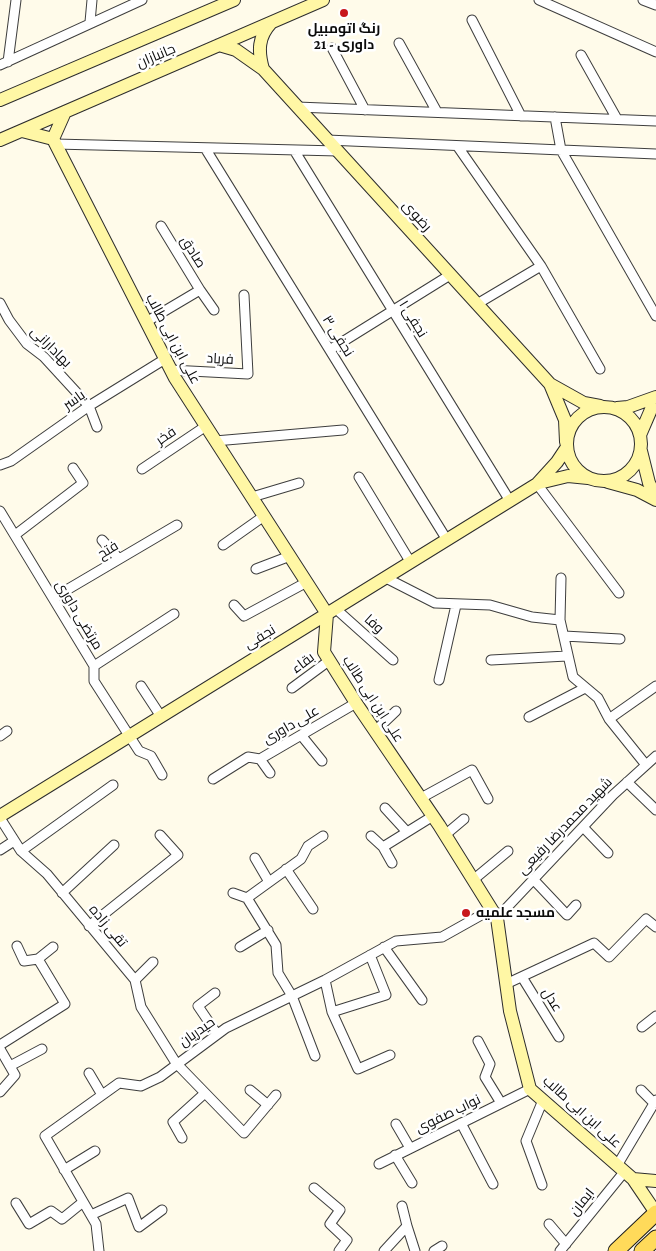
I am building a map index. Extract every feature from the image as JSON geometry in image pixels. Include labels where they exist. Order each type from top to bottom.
[{"type":"main road","points":[[616,1251],[656,1213]]},
{"type":"main road","points":[[642,1251],[656,1238]]},
{"type":"street","points":[[4,64],[16,0]]},
{"type":"street","points":[[90,22],[92,0]]},
{"type":"street","points":[[4,64],[90,22],[142,0]]},
{"type":"street","name":"جانبازان","points":[[0,100],[234,0]]},
{"type":"street","name":"جانبازان","points":[[0,140],[323,0]]},
{"type":"street","points":[[539,0],[656,52]]},
{"type":"street","points":[[643,0],[656,5]]},
{"type":"street","points":[[472,20],[521,116]]},
{"type":"street","points":[[263,69],[259,54],[260,40],[264,30],[271,23]]},
{"type":"street","points":[[398,43],[437,112]]},
{"type":"street","name":"رضوی","points":[[219,45],[236,50],[263,69],[550,384]]},
{"type":"street","points":[[332,48],[365,110]]},
{"type":"street","points":[[581,55],[617,119]]},
{"type":"street","points":[[297,107],[656,121]]},
{"type":"street","points":[[54,142],[65,112]]},
{"type":"street","points":[[555,117],[561,150],[656,316]]},
{"type":"street","points":[[22,131],[54,142],[338,151]]},
{"type":"street","points":[[327,140],[654,156]]},
{"type":"street","name":"علی ابن ابی طالب","points":[[54,142],[168,364],[215,441],[307,582],[332,612],[324,652],[356,703],[433,816],[494,914],[510,1011],[530,1089],[625,1171],[656,1213]]},
{"type":"street","points":[[458,147],[541,266],[600,369]]},
{"type":"street","name":"نجفی ۳","points":[[205,148],[331,349],[447,540]]},
{"type":"street","name":"نجفی ۱","points":[[294,150],[510,501]]},
{"type":"street","name":"صادق","points":[[146,322],[200,290],[161,226]]},
{"type":"street","points":[[477,304],[541,266]]},
{"type":"street","points":[[331,349],[450,275]]},
{"type":"street","points":[[200,290],[214,310]]},
{"type":"street","name":"فریاد","points":[[168,364],[248,374],[244,295]]},
{"type":"street","name":"بهادارانی","points":[[0,303],[4,320],[26,344],[44,357],[89,406]]},
{"type":"street","name":"یاسر","points":[[0,465],[11,461],[40,442],[89,406],[168,364]]},
{"type":"street","points":[[550,384],[584,403],[616,408],[628,407],[656,397]]},
{"type":"street","points":[[550,384],[565,420],[566,444],[574,466],[589,478]]},
{"type":"street","points":[[640,435],[644,421],[656,397]]},
{"type":"street","points":[[89,406],[97,427]]},
{"type":"street","points":[[537,484],[558,462],[566,444],[569,430],[576,419],[585,411],[602,406]]},
{"type":"street","points":[[616,408],[630,417],[638,427],[641,451],[649,483],[656,499]]},
{"type":"street","name":"فخر","points":[[142,469],[206,426]]},
{"type":"street","points":[[215,441],[343,430]]},
{"type":"street","points":[[606,481],[618,479],[629,472],[641,451]]},
{"type":"street","points":[[14,535],[82,483],[73,468]]},
{"type":"street","points":[[537,484],[568,476],[589,478],[636,490],[656,499]]},
{"type":"street","points":[[359,477],[411,563]]},
{"type":"street","points":[[252,497],[299,483]]},
{"type":"street","points":[[537,484],[619,593]]},
{"type":"street","name":"نجفی","points":[[0,817],[129,735],[332,612],[537,484]]},
{"type":"street","name":"مرتضی داوری","points":[[0,511],[94,666],[94,681],[140,751],[151,756],[162,775]]},
{"type":"street","points":[[223,545],[264,516]]},
{"type":"street","name":"فتح","points":[[53,598],[177,525]]},
{"type":"street","points":[[102,540],[119,559]]},
{"type":"street","points":[[256,569],[290,556]]},
{"type":"street","points":[[386,578],[435,603],[490,605],[532,617],[560,620]]},
{"type":"street","points":[[560,578],[560,620],[573,677],[598,698],[609,719],[646,765]]},
{"type":"street","points":[[234,605],[244,616],[307,582]]},
{"type":"street","points":[[438,680],[456,605]]},
{"type":"street","name":"وفا","points":[[332,612],[393,660]]},
{"type":"street","points":[[94,666],[174,614]]},
{"type":"street","points":[[564,636],[620,639]]},
{"type":"street","points":[[492,660],[567,656]]},
{"type":"street","name":"بقاء","points":[[292,688],[330,660]]},
{"type":"street","points":[[140,686],[160,716]]},
{"type":"street","points":[[609,719],[656,686]]},
{"type":"street","points":[[529,717],[585,688]]},
{"type":"street","name":"علی داوری","points":[[213,778],[248,757],[260,759],[356,703]]},
{"type":"street","points":[[375,731],[396,711]]},
{"type":"street","points":[[301,736],[322,761]]},
{"type":"street","name":"شهید محمدرضا رفیعی","points":[[494,914],[533,880],[582,827],[656,756]]},
{"type":"street","points":[[260,759],[270,773]]},
{"type":"street","points":[[421,798],[472,770],[488,799]]},
{"type":"street","points":[[627,782],[656,810]]},
{"type":"street","points":[[21,851],[113,785]]},
{"type":"street","points":[[385,808],[406,832]]},
{"type":"street","points":[[383,846],[433,816]]},
{"type":"street","name":"تقی زاده","points":[[0,817],[21,851],[47,874],[135,980],[141,1006],[176,1063],[244,1133],[268,1105]]},
{"type":"street","points":[[445,835],[464,819]]},
{"type":"street","points":[[582,827],[608,853]]},
{"type":"street","points":[[89,926],[178,855],[160,835]]},
{"type":"street","points":[[247,898],[301,859],[308,846],[323,836]]},
{"type":"street","points":[[372,836],[383,846],[392,863]]},
{"type":"street","points":[[0,850],[14,841]]},
{"type":"street","points":[[62,893],[114,845]]},
{"type":"street","points":[[473,880],[508,851]]},
{"type":"street","points":[[255,858],[269,882]]},
{"type":"street","points":[[286,869],[313,909]]},
{"type":"street","points":[[533,880],[567,915],[576,905]]},
{"type":"street","points":[[233,893],[247,898],[276,945],[278,973],[292,996],[315,1056]]},
{"type":"street","name":"حیدریان","points":[[99,1251],[96,1224],[44,1136],[119,1083],[141,1086],[160,1077],[176,1063],[217,1034],[325,980],[396,941],[442,937],[494,914]]},
{"type":"street","points":[[506,984],[594,943],[608,957],[646,919],[656,927]]},
{"type":"street","points":[[240,947],[268,930]]},
{"type":"street","points":[[17,946],[24,961],[38,959],[53,947]]},
{"type":"street","points":[[384,947],[422,1000]]},
{"type":"street","points":[[332,1012],[386,995],[370,955]]},
{"type":"street","points":[[0,1045],[65,1004],[38,959]]},
{"type":"street","points":[[135,980],[153,962]]},
{"type":"street","name":"عدل","points":[[522,977],[558,1037]]},
{"type":"street","points":[[325,980],[332,1012],[358,1069],[390,1055]]},
{"type":"street","points":[[215,993],[198,1006],[217,1034]]},
{"type":"street","points":[[642,1026],[656,1016]]},
{"type":"street","points":[[478,1041],[490,1064],[484,1077],[501,1103]]},
{"type":"street","points":[[10,1066],[42,1048]]},
{"type":"street","points":[[0,1049],[16,1075],[0,1092]]},
{"type":"street","points":[[88,1073],[102,1095]]},
{"type":"street","name":"نواب صفوی","points":[[379,1164],[530,1089]]},
{"type":"street","points":[[250,1090],[268,1105],[276,1095]]},
{"type":"street","points":[[641,1090],[655,1102]]},
{"type":"street","points":[[182,1138],[172,1122],[205,1093]]},
{"type":"street","points":[[542,1185],[526,1141],[544,1100]]},
{"type":"street","name":"ایمان","points":[[563,1247],[625,1171],[655,1102]]},
{"type":"street","points":[[461,1123],[492,1184]]},
{"type":"street","points":[[396,1124],[410,1148]]},
{"type":"street","points":[[64,1170],[95,1151]]},
{"type":"street","points":[[395,1155],[412,1183]]},
{"type":"street","points":[[625,1171],[656,1181]]},
{"type":"street","points":[[314,1188],[340,1210],[330,1224],[347,1240],[339,1251]]},
{"type":"street","points":[[91,1215],[128,1198],[139,1227],[162,1210]]},
{"type":"street","points":[[16,1203],[29,1224],[51,1210],[62,1219],[83,1202]]},
{"type":"street","points":[[402,1206],[415,1251]]},
{"type":"street","points":[[549,1224],[563,1247]]},
{"type":"street","points":[[384,1251],[407,1226]]},
{"type":"street","points":[[434,1251],[442,1246]]},
{"type":"place","name":"رنگ اتومبیل 21 - داوری","points":[[344,13]]},
{"type":"place","name":"مسجد علمیه","points":[[466,913]]}]
